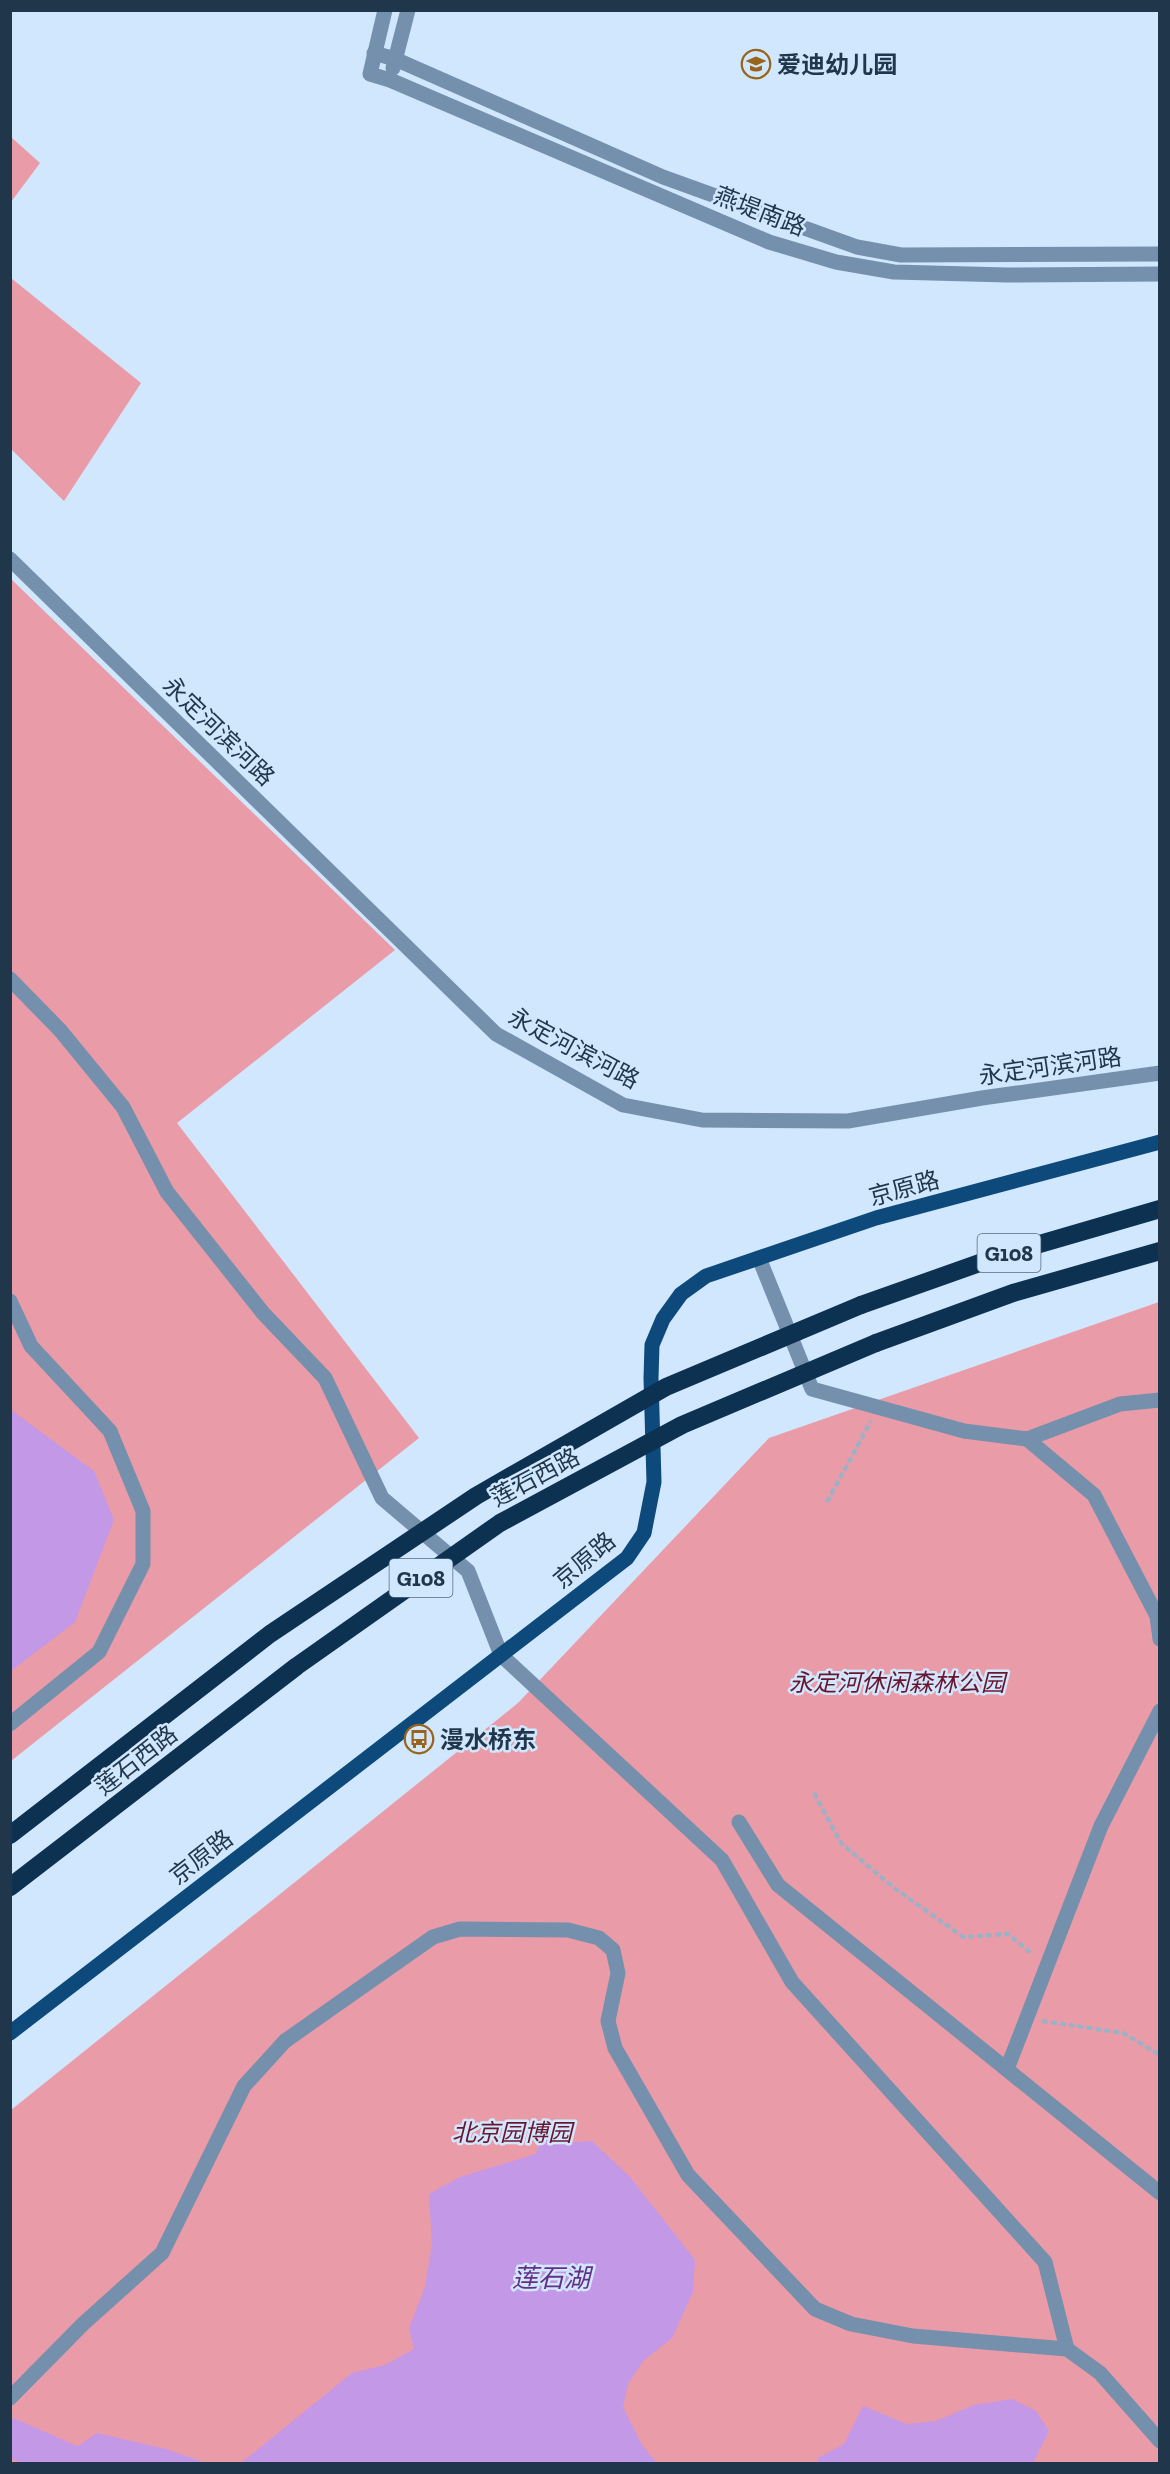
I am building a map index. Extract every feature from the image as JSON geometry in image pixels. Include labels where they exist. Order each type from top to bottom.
[{"type":"highway","name":"莲石西路","points":[[10,1835],[270,1634],[476,1496],[666,1387],[861,1305],[1005,1254],[1160,1209]]},
{"type":"highway","name":"莲石西路","points":[[10,1887],[297,1666],[500,1522],[682,1425],[876,1343],[1013,1293],[1160,1251]]},
{"type":"main road","name":"京原路","points":[[10,2033],[627,1558],[644,1533],[654,1482],[652,1345],[663,1319],[681,1294],[706,1276],[876,1218],[1160,1142]]},
{"type":"street","points":[[374,53],[385,10]]},
{"type":"street","points":[[390,80],[408,10]]},
{"type":"street","name":"燕堤南路","points":[[1160,254],[901,255],[857,247],[663,177],[395,59],[374,53],[370,74],[390,80],[769,242],[836,262],[894,272],[1160,274]]},
{"type":"street","name":"永定河滨河路","points":[[10,559],[496,1034],[623,1106],[702,1120],[848,1121],[982,1098],[1160,1073]]},
{"type":"street","points":[[10,979],[60,1030],[123,1107],[167,1192],[263,1313],[325,1378],[382,1498],[468,1571],[501,1655],[722,1860],[792,1982],[1045,2262],[1067,2349]]},
{"type":"street","points":[[759,1258],[812,1389],[964,1431],[1027,1439],[1120,1404],[1160,1400]]},
{"type":"street","points":[[10,1301],[31,1346],[110,1431],[142,1511],[143,1564],[99,1652],[10,1724]]},
{"type":"street","points":[[1027,1439],[1094,1495],[1157,1616],[1160,1639]]},
{"type":"street","points":[[1007,2069],[1101,1826],[1160,1711]]},
{"type":"street","points":[[739,1822],[778,1885],[1160,2193]]},
{"type":"street","points":[[10,2398],[83,2324],[162,2253],[244,2086],[285,2042],[433,1937],[460,1929],[568,1930],[599,1938],[613,1950],[618,1973],[608,2021],[615,2048],[688,2175],[815,2308],[851,2324],[913,2336],[1067,2349],[1100,2373],[1160,2441]]},
{"type":"path","points":[[827,1502],[879,1408]]},
{"type":"path","points":[[814,1794],[841,1843],[893,1887],[963,1937],[1008,1934],[1047,1966]]},
{"type":"path","points":[[1026,2019],[1123,2033],[1160,2055]]},
{"type":"green space","points":[[11,137],[40,163],[11,202]]},
{"type":"green space","points":[[11,278],[141,383],[64,501],[11,449]]},
{"type":"green space","points":[[10,578],[395,950],[177,1123],[419,1438],[11,1761]]},
{"type":"green space","name":"北京园博园","points":[[1159,1302],[1159,2463],[11,2464],[11,2110],[518,1703],[769,1438]]},
{"type":"water","points":[[11,1410],[94,1471],[114,1520],[75,1622],[11,1671]]},
{"type":"water","name":"莲石湖","points":[[541,2138],[560,2143],[592,2141],[630,2177],[695,2260],[693,2292],[672,2338],[643,2361],[628,2384],[623,2407],[642,2445],[657,2463],[241,2463],[352,2373],[385,2365],[414,2349],[409,2328],[425,2287],[432,2243],[429,2194],[460,2177],[536,2154]]},
{"type":"water","points":[[1012,2399],[1036,2411],[1049,2431],[1033,2463],[817,2463],[818,2458],[844,2444],[863,2406],[907,2424],[936,2421],[974,2405]]},
{"type":"water","points":[[97,2433],[166,2449],[206,2463],[53,2463]]},
{"type":"waterway","points":[[10,2437],[71,2464]]},
{"type":"place","name":"爱迪幼儿园","points":[[756,64]]},
{"type":"place","name":"漫水桥东","points":[[419,1739]]},
{"type":"park label","name":"永定河休闲森林公园","points":[[897,1682]]}]
